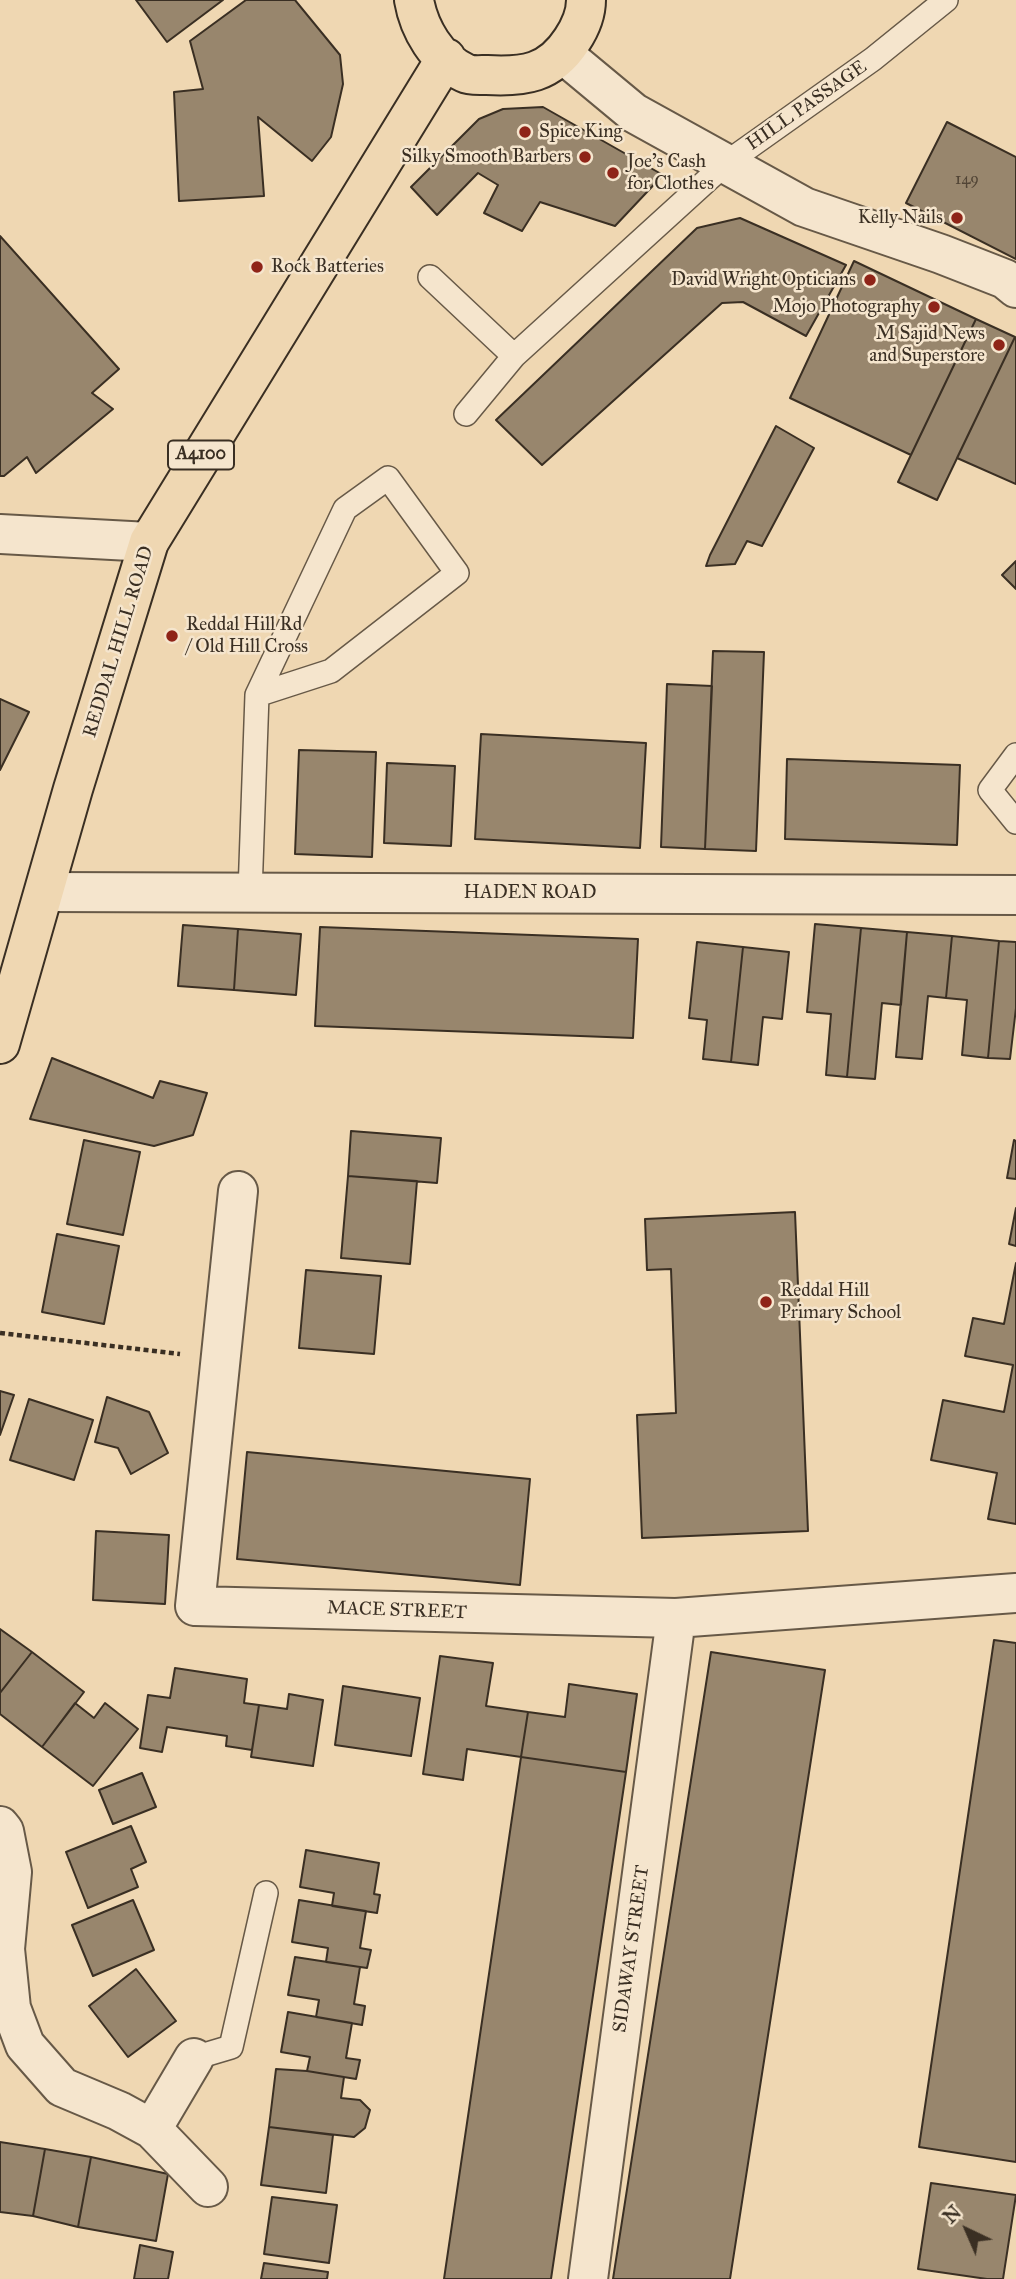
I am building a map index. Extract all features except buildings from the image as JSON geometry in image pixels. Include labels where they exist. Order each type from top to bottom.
[{"type":"main road","points":[[413,1],[424,34],[446,58],[467,74],[515,77],[539,70],[563,54],[581,25],[588,1]]},
{"type":"main road","name":"REDDAL HILL ROAD","points":[[0,1044],[73,789],[149,542],[446,58]]},
{"type":"street","points":[[563,54],[634,113],[804,207],[941,254],[1005,279],[1016,288]]},
{"type":"street","points":[[0,534],[149,542]]},
{"type":"street","name":"HADEN ROAD","points":[[45,892],[1016,895]]},
{"type":"street","name":"MACE STREET","points":[[238,1191],[195,1605],[676,1618],[1016,1593]]},
{"type":"street","name":"SIDAWAY STREET","points":[[588,2279],[676,1618]]},
{"type":"street","points":[[0,1826],[4,1830],[12,1872],[5,1949],[11,2008],[25,2045],[62,2087],[119,2111],[152,2129],[208,2187]]},
{"type":"street","points":[[152,2129],[194,2058]]},
{"type":"lane","name":"HILL PASSAGE","points":[[466,414],[514,356],[724,164],[873,59],[946,0]]},
{"type":"lane","points":[[430,277],[514,356]]},
{"type":"lane","points":[[250,893],[257,695],[345,509],[388,478],[457,573],[331,671],[257,695]]},
{"type":"lane","points":[[1016,755],[990,790],[1016,822]]},
{"type":"lane","points":[[194,2058],[231,2047],[266,1893]]},
{"type":"path","points":[[0,1333],[219,1359]]},
{"type":"place","name":"Spice King","points":[[525,132]]},
{"type":"place","name":"Silky Smooth Barbers","points":[[585,157]]},
{"type":"place","name":"Joe's Cash for Clothes","points":[[613,173]]},
{"type":"place","name":"Kelly Nails","points":[[957,218]]},
{"type":"place","name":"Rock Batteries","points":[[257,267]]},
{"type":"place","name":"David Wright Opticians","points":[[870,280]]},
{"type":"place","name":"Mojo Photography","points":[[934,307]]},
{"type":"place","name":"M Sajid News and Superstore","points":[[999,345]]},
{"type":"place","name":"Reddal Hill Rd / Old Hill Cross","points":[[172,636]]},
{"type":"place","name":"Reddal Hill Primary School","points":[[766,1302]]}]
